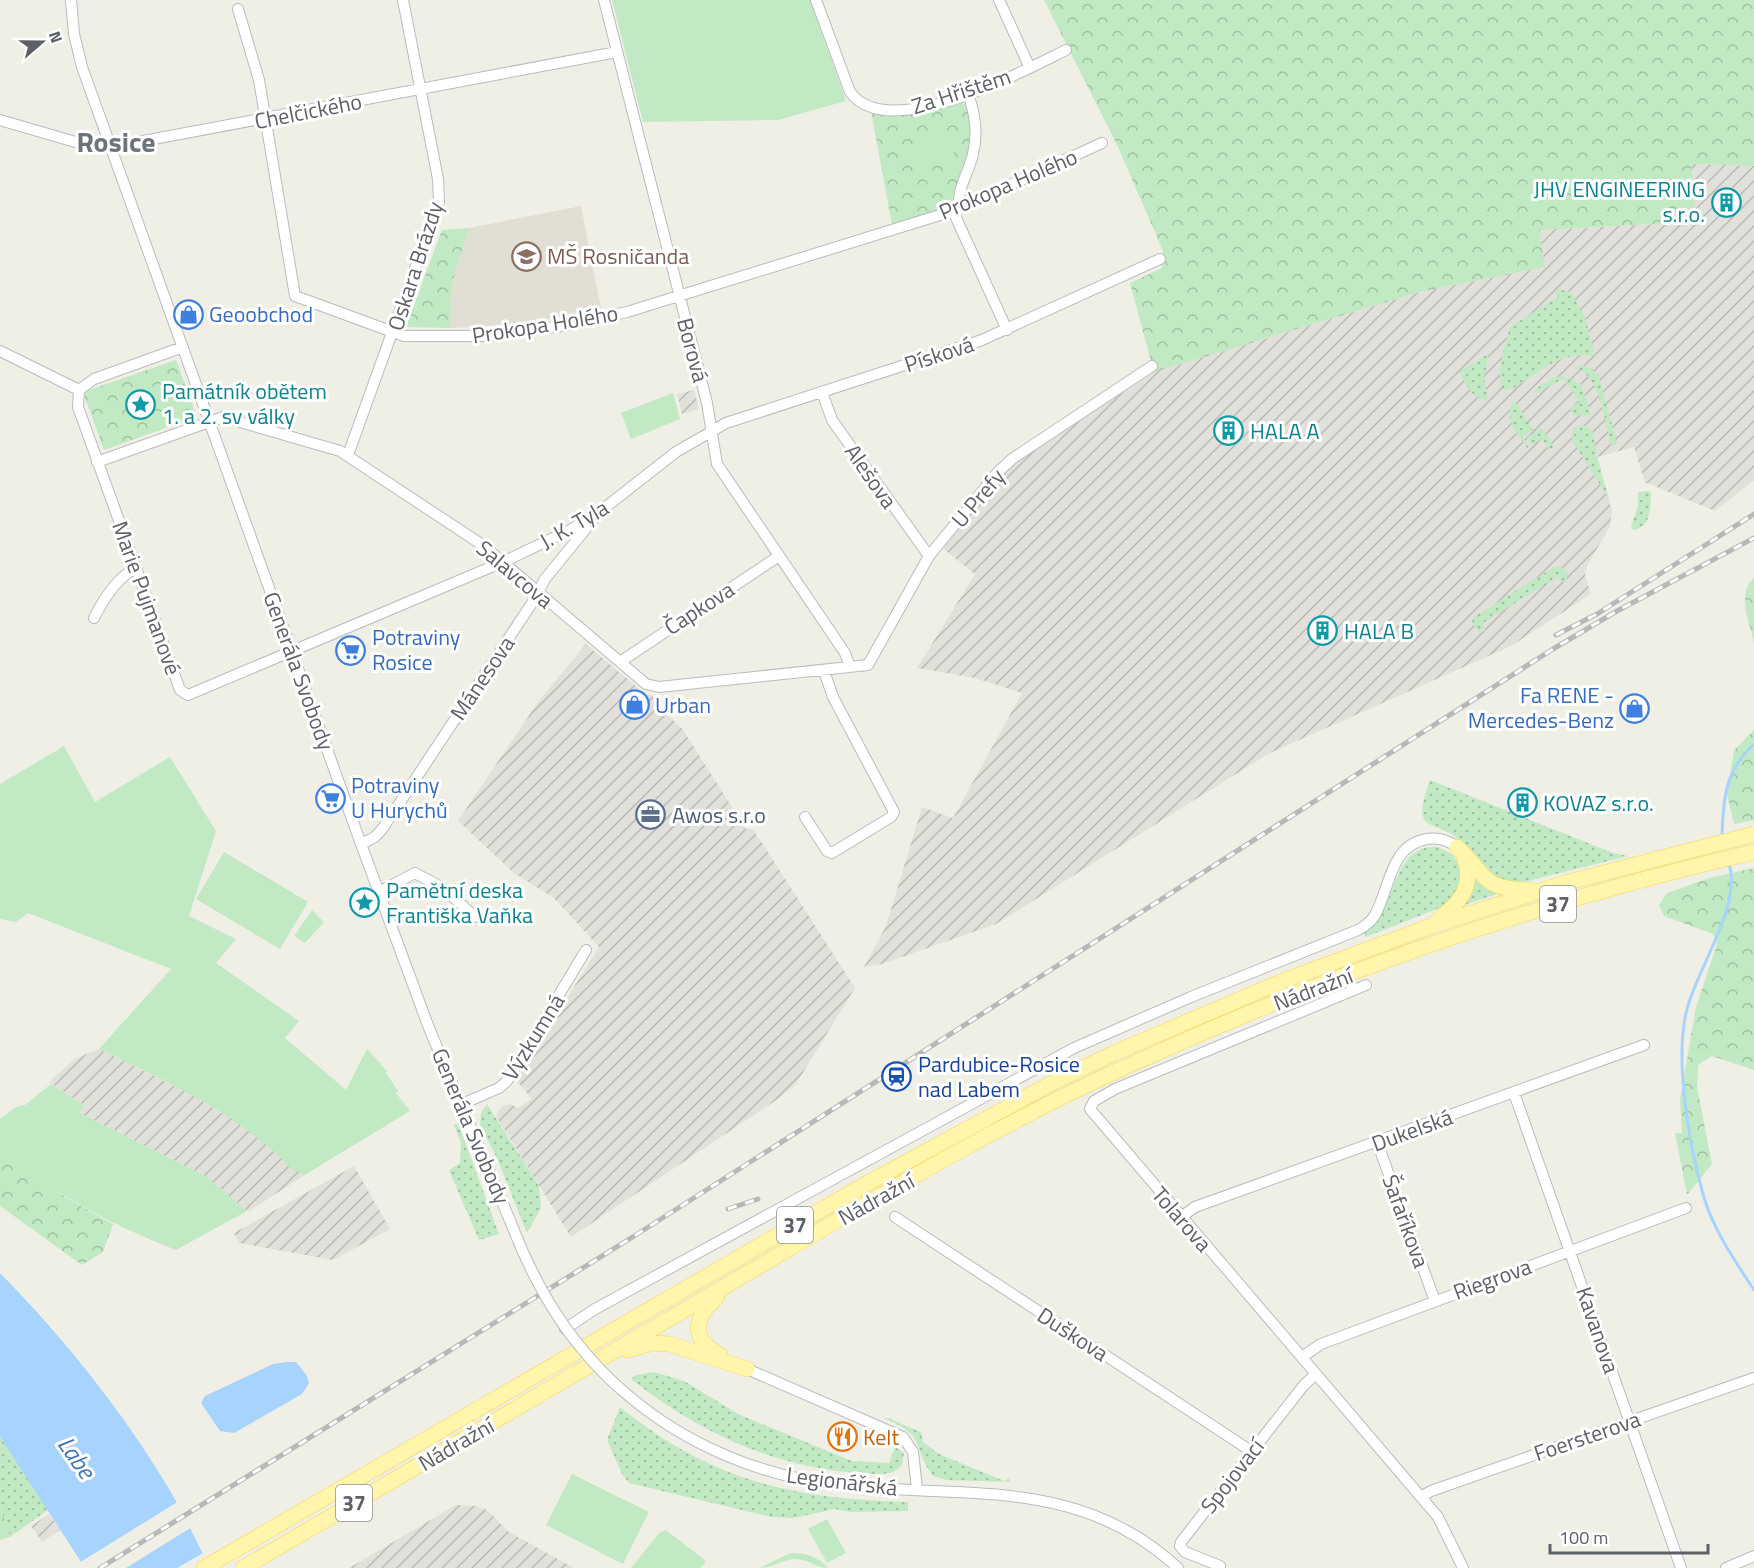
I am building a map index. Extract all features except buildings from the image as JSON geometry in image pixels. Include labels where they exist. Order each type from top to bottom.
[{"type":"main road","name":"37","points":[[1431,926],[1544,890],[1701,846],[1750,835]]},
{"type":"main road","points":[[1457,847],[1483,878],[1494,886],[1505,889],[1544,890]]},
{"type":"main road","points":[[1431,926],[1456,906],[1467,889],[1467,870],[1457,847]]},
{"type":"main road","name":"Nádražní","points":[[243,1568],[738,1278],[970,1146],[1079,1089],[1219,1026],[1413,952],[1531,912],[1752,853]]},
{"type":"main road","name":"Nádražní","points":[[204,1568],[961,1131],[1114,1053],[1211,1010],[1346,956],[1431,926]]},
{"type":"main road","points":[[738,1278],[704,1310],[698,1330],[700,1337],[710,1348],[747,1369]]},
{"type":"main road","points":[[598,1360],[647,1344],[660,1343],[747,1369]]},
{"type":"street","name":"Generála Svobody","points":[[71,0],[80,59],[292,653],[429,1028],[531,1271],[565,1329]]},
{"type":"street","name":"Oskara Brázdy","points":[[348,456],[434,221],[440,195],[403,0]]},
{"type":"street","name":"Borová","points":[[604,0],[707,403],[717,464],[844,653],[850,667]]},
{"type":"street","name":"Za Hřištěm","points":[[816,0],[847,86],[859,102],[880,109],[921,108],[968,94],[1066,50]]},
{"type":"street","name":"Za Hřištěm","points":[[999,0],[1030,68]]},
{"type":"street","name":"Prokopa Holého","points":[[238,9],[259,80],[295,296],[394,333],[448,337],[526,332],[598,319],[957,209],[1101,143]]},
{"type":"street","name":"Chelčického","points":[[0,120],[96,148],[111,147],[617,52]]},
{"type":"street","points":[[968,94],[974,112],[975,144],[957,209],[1007,330]]},
{"type":"street","name":"Písková","points":[[711,432],[737,419],[970,345],[1160,259]]},
{"type":"street","points":[[0,351],[79,390],[94,379],[183,347]]},
{"type":"street","name":"U Prefy","points":[[850,667],[871,662],[929,556],[1008,462],[1152,366]]},
{"type":"street","name":"Marie Pujmanové","points":[[79,390],[78,407],[183,694],[191,694],[292,653]]},
{"type":"street","name":"Alešova","points":[[822,392],[832,420],[929,556]]},
{"type":"street","name":"Salavcova","points":[[97,462],[210,421],[223,417],[233,418],[331,448],[348,456],[503,562],[646,684],[654,687],[850,667]]},
{"type":"street","name":"J. K. Tyla","points":[[292,653],[503,562],[570,530],[602,510],[676,452],[711,432]]},
{"type":"street","name":"Mánesova","points":[[361,844],[375,837],[383,828],[532,603],[544,579],[602,510]]},
{"type":"street","name":"Čapkova","points":[[620,662],[779,556]]},
{"type":"street","points":[[94,618],[102,603],[126,574],[136,568]]},
{"type":"street","points":[[805,818],[827,851],[832,853],[891,817],[894,812],[891,802],[833,697],[824,670]]},
{"type":"street","points":[[565,1329],[595,1309],[1074,1048],[1191,997],[1358,930],[1374,916],[1396,862],[1406,848],[1431,838],[1443,839],[1457,847]]},
{"type":"street","points":[[379,892],[415,873],[443,888],[475,917]]},
{"type":"street","name":"Výzkumná","points":[[462,1104],[499,1088],[507,1082],[586,950]]},
{"type":"street","name":"Tolarova","points":[[1366,985],[1115,1089],[1091,1103],[1090,1108],[1093,1115],[1443,1524],[1463,1568]]},
{"type":"street","name":"Dukelská","points":[[1181,1217],[1195,1208],[1644,1045]]},
{"type":"street","name":"Kavanova","points":[[1514,1092],[1681,1568]]},
{"type":"street","name":"Šafaříkova","points":[[1377,1142],[1435,1301]]},
{"type":"street","name":"Riegrova","points":[[1302,1358],[1321,1344],[1686,1208]]},
{"type":"street","name":"Duškova","points":[[896,1217],[1251,1452]]},
{"type":"street","name":"Legionářská","points":[[565,1329],[604,1374],[630,1397],[660,1420],[690,1438],[732,1458],[776,1473],[831,1484],[1021,1496],[1059,1504],[1123,1529],[1178,1568]]},
{"type":"street","name":"Legionářská","points":[[747,1369],[903,1437],[913,1452],[917,1489]]},
{"type":"street","name":"Spojovací","points":[[1221,1567],[1185,1552],[1180,1542],[1304,1384],[1316,1374]]},
{"type":"street","name":"Foersterova","points":[[1421,1497],[1431,1491],[1754,1378]]},
{"type":"street","points":[[1726,1568],[1754,1556]]},
{"type":"shaded area","points":[[1691,164],[1754,166],[1754,480],[1715,511],[1645,482],[1634,447],[1597,457],[1612,511],[1610,526],[1587,566],[1585,576],[1591,594],[1511,646],[1268,754],[996,924],[882,964],[864,967],[886,926],[922,807],[953,818],[1022,693],[975,678],[917,668],[975,574],[941,547],[1004,471],[1154,372],[1420,292],[1544,267],[1539,230],[1695,222]]},
{"type":"shaded area","name":"MŠ Rosničanda","points":[[581,206],[601,309],[520,324],[450,328],[452,283],[469,228]]},
{"type":"shaded area","points":[[694,390],[699,409],[682,414],[677,394]]},
{"type":"shaded area","points":[[586,644],[645,694],[653,695],[653,699],[683,730],[746,829],[753,829],[855,988],[796,1084],[778,1099],[571,1237],[496,1116],[502,1106],[510,1104],[518,1108],[532,1099],[516,1080],[599,947],[554,898],[514,873],[458,821],[538,702]]},
{"type":"shaded area","points":[[99,1049],[185,1091],[244,1126],[270,1145],[294,1172],[300,1171],[303,1176],[248,1212],[207,1177],[80,1113],[84,1105],[49,1082],[75,1059]]},
{"type":"shaded area","points":[[354,1166],[390,1229],[333,1260],[239,1243],[234,1233]]},
{"type":"shaded area","points":[[456,1505],[476,1506],[487,1510],[509,1532],[574,1568],[349,1568]]},
{"type":"shaded area","points":[[49,1514],[60,1530],[42,1542],[31,1526]]},
{"type":"green space","points":[[612,0],[810,0],[846,101],[778,120],[643,122]]},
{"type":"green space","points":[[1044,0],[1754,0],[1754,166],[1691,164],[1696,222],[1539,230],[1545,267],[1420,292],[1154,372],[1130,283],[1162,268],[1163,251],[1118,147]]},
{"type":"green space","points":[[962,102],[968,110],[971,122],[970,152],[956,195],[950,204],[939,211],[892,225],[871,111]]},
{"type":"green space","points":[[948,134],[955,158],[913,171],[906,147]]},
{"type":"green space","points":[[469,228],[452,283],[450,328],[406,327],[442,230]]},
{"type":"green space","points":[[1557,289],[1571,292],[1585,317],[1595,356],[1572,356],[1562,359],[1514,388],[1504,390],[1501,385],[1500,369],[1510,327],[1558,297],[1555,291]]},
{"type":"green space","points":[[1489,353],[1484,378],[1488,400],[1482,400],[1467,386],[1459,372]]},
{"type":"green space","points":[[176,360],[197,417],[104,450],[83,392]]},
{"type":"green space","points":[[1579,365],[1591,368],[1599,376],[1617,444],[1611,446],[1601,402],[1592,382],[1578,368]]},
{"type":"green space","points":[[1562,376],[1581,384],[1591,415],[1574,416],[1570,408],[1579,402],[1564,378],[1535,394],[1535,389],[1553,378]]},
{"type":"green space","points":[[673,393],[680,419],[631,439],[621,413]]},
{"type":"green space","points":[[1515,401],[1533,430],[1523,436],[1529,447],[1527,448],[1515,431],[1510,418],[1509,412]]},
{"type":"green space","points":[[1587,426],[1593,432],[1597,457],[1609,499],[1572,440],[1573,428]]},
{"type":"green space","points":[[1542,428],[1554,447],[1549,450],[1542,439],[1532,445],[1527,437]]},
{"type":"green space","points":[[1651,491],[1647,521],[1633,530],[1631,526],[1638,506],[1638,492]]},
{"type":"green space","points":[[1561,566],[1568,574],[1566,581],[1562,582],[1557,577],[1483,623],[1485,631],[1479,632],[1472,622],[1474,617],[1554,567]]},
{"type":"green space","points":[[1754,578],[1754,643],[1745,600],[1746,592]]},
{"type":"green space","points":[[1754,730],[1754,820],[1734,824],[1727,794],[1734,750]]},
{"type":"green space","points":[[64,746],[95,802],[170,757],[216,831],[189,916],[236,939],[216,963],[299,1021],[285,1038],[346,1090],[367,1049],[387,1071],[386,1073],[398,1091],[396,1093],[410,1111],[303,1176],[300,1171],[294,1172],[273,1151],[227,1116],[177,1087],[99,1049],[171,969],[28,913],[16,922],[0,919],[0,784]]},
{"type":"green space","points":[[1430,780],[1613,853],[1628,856],[1524,882],[1496,882],[1462,842],[1452,834],[1428,823],[1424,818],[1422,810]]},
{"type":"green space","points":[[1438,847],[1452,854],[1462,870],[1457,896],[1444,906],[1366,937],[1364,934],[1375,924],[1383,911],[1402,867],[1411,856],[1422,849]]},
{"type":"green space","points":[[224,852],[308,902],[280,949],[196,899]]},
{"type":"green space","points":[[1754,868],[1754,1070],[1712,1056],[1698,1065],[1697,1087],[1712,1164],[1687,1195],[1675,1133],[1682,1133],[1680,1099],[1696,1007],[1717,944],[1713,934],[1664,916],[1659,905],[1667,893],[1709,878]]},
{"type":"green space","points":[[1474,875],[1500,893],[1464,905]]},
{"type":"green space","points":[[312,910],[324,922],[305,943],[294,936]]},
{"type":"green space","points":[[51,1084],[84,1105],[80,1113],[207,1177],[247,1211],[176,1250],[106,1219],[62,1194],[0,1149],[0,1119],[16,1107],[25,1105]]},
{"type":"green space","points":[[487,1104],[539,1186],[541,1208],[527,1233],[497,1158],[480,1126],[481,1113]]},
{"type":"green space","points":[[458,1123],[499,1234],[479,1240],[449,1170],[460,1163],[461,1143],[454,1125]]},
{"type":"green space","points":[[0,1149],[65,1197],[113,1224],[103,1252],[82,1265],[0,1206]]},
{"type":"green space","points":[[654,1372],[684,1381],[740,1415],[852,1461],[889,1463],[895,1447],[904,1453],[902,1465],[888,1473],[859,1473],[827,1469],[767,1455],[738,1444],[683,1415],[631,1379],[636,1375]]},
{"type":"green space","points":[[620,1407],[687,1453],[721,1469],[790,1490],[866,1500],[908,1502],[908,1511],[850,1512],[835,1509],[793,1518],[771,1517],[629,1483],[622,1474],[607,1440]]},
{"type":"green space","points":[[884,1418],[921,1432],[923,1442],[939,1454],[1004,1481],[1009,1478],[1010,1482],[947,1480],[933,1476],[913,1437],[898,1425]]},
{"type":"green space","points":[[0,1437],[48,1510],[10,1537],[0,1505]]},
{"type":"green space","points":[[572,1474],[649,1512],[623,1564],[546,1525]]},
{"type":"green space","points":[[0,1505],[10,1537],[0,1540]]},
{"type":"green space","points":[[827,1519],[846,1553],[827,1563],[808,1529]]},
{"type":"green space","points":[[666,1530],[706,1561],[701,1568],[631,1568],[660,1532]]},
{"type":"green space","points":[[791,1553],[811,1556],[828,1568],[796,1559],[759,1568]]},
{"type":"water","name":"Labe","points":[[0,1273],[48,1324],[114,1406],[172,1494],[210,1568],[85,1568],[0,1437]]},
{"type":"water","points":[[296,1362],[307,1376],[309,1383],[302,1394],[234,1433],[220,1431],[201,1403],[205,1396],[273,1364]]},
{"type":"pier","points":[[179,1501],[192,1527],[126,1568],[82,1568],[79,1563]]},
{"type":"pier","points":[[205,1552],[213,1568],[177,1568]]},
{"type":"waterway","points":[[1722,836],[1723,810],[1731,775],[1744,754],[1754,744]]},
{"type":"waterway","points":[[1729,863],[1731,880],[1724,917],[1687,1009],[1683,1029],[1683,1076],[1688,1127],[1707,1207],[1725,1244],[1754,1290]]},
{"type":"railway","points":[[1556,635],[1597,614],[1754,514]]},
{"type":"railway","points":[[100,1568],[639,1233],[1553,649],[1617,611],[1754,538]]},
{"type":"railway","points":[[728,1209],[758,1199]]},
{"type":"place","name":"JHV ENGINEERING s.r.o.","points":[[1726,202]]},
{"type":"place","name":"MŠ Rosničanda","points":[[526,256]]},
{"type":"place","name":"Geoobchod","points":[[188,314]]},
{"type":"place","name":"Památník obětem 1. a 2. sv války","points":[[141,404]]},
{"type":"place","name":"HALA A","points":[[1229,431]]},
{"type":"place","name":"HALA B","points":[[1323,631]]},
{"type":"place","name":"Potraviny Rosice","points":[[351,650]]},
{"type":"place","name":"Urban","points":[[634,705]]},
{"type":"place","name":"Fa RENE - Mercedes-Benz","points":[[1635,708]]},
{"type":"place","name":"Potraviny U Hurychů","points":[[330,798]]},
{"type":"place","name":"KOVAZ s.r.o.","points":[[1522,803]]},
{"type":"place","name":"Awos s.r.o","points":[[651,815]]},
{"type":"place","name":"Pamětní deska Františka Vaňka","points":[[365,903]]},
{"type":"place","name":"Pardubice-Rosice nad Labem","points":[[897,1077]]},
{"type":"place","name":"Kelt","points":[[842,1437]]},
{"type":"district","name":"Rosice","points":[[116,141]]}]
